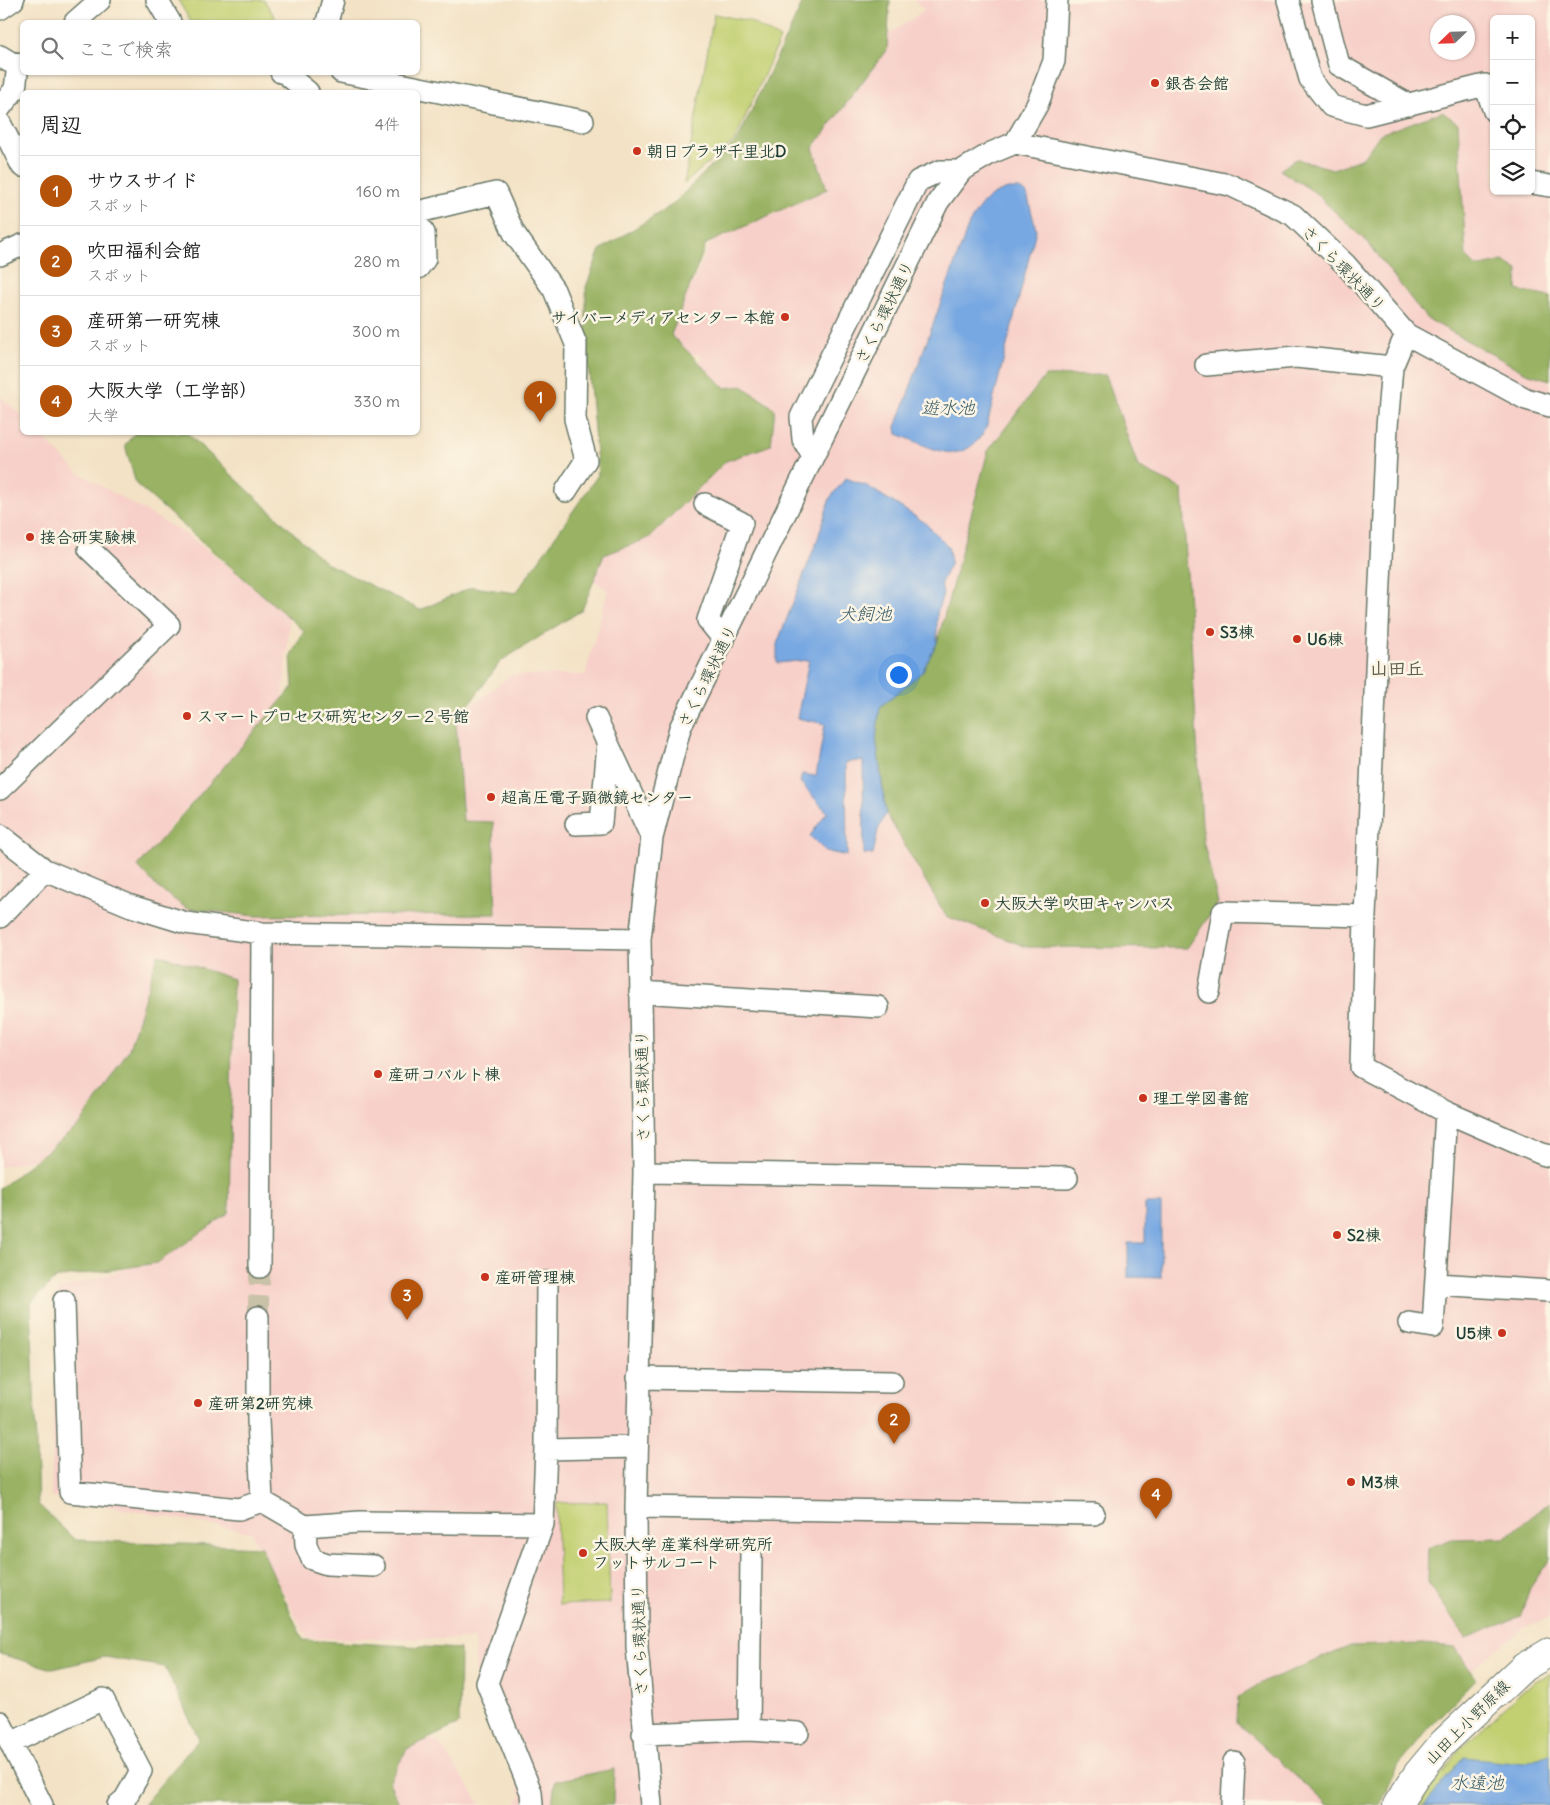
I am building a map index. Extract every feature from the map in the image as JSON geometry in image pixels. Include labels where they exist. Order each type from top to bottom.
[{"type":"main road","name":"山田上小野原線","points":[[1397,1805],[1418,1773],[1443,1742],[1524,1667],[1550,1652]]},
{"type":"street","points":[[0,9],[13,0]]},
{"type":"street","points":[[76,20],[100,0]]},
{"type":"street","points":[[158,0],[169,20]]},
{"type":"street","points":[[328,20],[333,0]]},
{"type":"street","points":[[1015,143],[1038,105],[1054,61],[1057,0]]},
{"type":"street","points":[[1288,0],[1310,79],[1331,106],[1366,115],[1485,85],[1492,105]]},
{"type":"street","points":[[1322,0],[1339,65],[1409,105]]},
{"type":"street","points":[[0,108],[15,89],[14,62]]},
{"type":"street","points":[[287,75],[306,90]]},
{"type":"street","points":[[356,75],[583,121]]},
{"type":"street","points":[[0,123],[20,162]]},
{"type":"street","name":"さくら環状通り","points":[[651,1805],[643,1734],[637,1647],[636,1507],[644,1172],[640,939],[652,838],[680,728],[938,202],[961,171],[991,153],[1015,143],[1230,185],[1293,215],[1345,264],[1406,334]]},
{"type":"street","points":[[813,457],[803,439],[801,417],[918,181],[940,171],[961,171]]},
{"type":"street","points":[[1535,184],[1550,186]]},
{"type":"street","points":[[420,212],[496,193],[514,233],[554,290],[576,344],[575,419],[586,460],[566,491]]},
{"type":"street","points":[[420,228],[424,233],[425,259],[420,265]]},
{"type":"street","points":[[0,256],[20,246]]},
{"type":"street","points":[[1550,406],[1526,399],[1406,334],[1392,368],[1387,426],[1365,916],[1361,1067],[1446,1112],[1550,1156]]},
{"type":"street","points":[[1206,365],[1296,357],[1392,368]]},
{"type":"street","points":[[705,504],[742,523],[708,620],[724,640]]},
{"type":"street","points":[[0,789],[169,625],[89,549]]},
{"type":"street","points":[[596,718],[652,838]]},
{"type":"street","points":[[576,824],[601,823],[608,744]]},
{"type":"street","points":[[0,835],[45,870],[130,906],[186,923],[262,933],[640,939]]},
{"type":"street","points":[[0,917],[45,870]]},
{"type":"street","points":[[1209,992],[1223,912],[1365,916]]},
{"type":"street","points":[[260,1267],[262,933]]},
{"type":"street","points":[[640,992],[878,1007]]},
{"type":"street","points":[[1409,1324],[1433,1327],[1446,1112]]},
{"type":"street","points":[[644,1172],[1066,1178]]},
{"type":"street","points":[[532,1805],[531,1792],[487,1684],[543,1524],[546,1449],[547,1282]]},
{"type":"street","points":[[1436,1284],[1550,1291]]},
{"type":"street","points":[[64,1300],[70,1492],[239,1508],[262,1501],[304,1526],[360,1522],[543,1524]]},
{"type":"street","points":[[258,1317],[258,1420],[262,1501]]},
{"type":"street","points":[[638,1378],[892,1382]]},
{"type":"street","points":[[546,1449],[637,1447]]},
{"type":"street","points":[[636,1507],[1094,1514]]},
{"type":"street","points":[[304,1526],[306,1545],[312,1559],[327,1564],[374,1566]]},
{"type":"street","points":[[749,1730],[751,1554]]},
{"type":"street","points":[[11,1743],[104,1699],[141,1771],[125,1799],[118,1805]]},
{"type":"street","points":[[0,1722],[42,1805]]},
{"type":"street","points":[[643,1734],[749,1730],[798,1733]]},
{"type":"street","points":[[1232,1805],[1234,1762]]},
{"type":"shaded area","name":"大阪大学 吹田キャンパス","points":[[913,0],[1550,0],[1550,1618],[1525,1627],[1454,1683],[1361,1805],[516,1805],[522,1795],[476,1681],[474,1639],[307,1638],[251,1532],[51,1496],[58,1290],[136,1266],[155,1231],[94,1116],[35,1159],[0,1167],[0,396],[20,414],[20,435],[41,435],[77,472],[187,535],[290,614],[282,707],[168,828],[152,871],[162,892],[182,901],[424,715],[464,712],[511,675],[585,675],[608,590],[592,579],[603,555],[666,483],[702,355],[662,350],[721,220],[857,56],[925,10]]},
{"type":"shaded area","points":[[404,1736],[438,1741],[481,1805],[401,1805],[382,1779]]},
{"type":"green space","points":[[178,0],[264,0],[277,20],[190,20]]},
{"type":"green space","points":[[804,0],[890,0],[887,49],[813,148],[827,189],[706,244],[671,335],[725,388],[742,386],[775,409],[771,445],[726,461],[649,538],[604,555],[582,610],[501,661],[456,722],[463,821],[493,822],[496,914],[255,916],[186,908],[157,887],[138,866],[293,687],[291,655],[304,631],[136,484],[125,445],[133,435],[189,435],[326,563],[420,610],[472,587],[516,593],[598,475],[586,339],[586,287],[600,250],[672,205],[738,139]]},
{"type":"green space","points":[[714,14],[749,21],[780,39],[735,140],[684,184]]},
{"type":"green space","points":[[1442,112],[1458,123],[1466,256],[1477,267],[1503,261],[1518,270],[1517,290],[1550,297],[1550,380],[1526,373],[1426,318],[1368,243],[1314,192],[1280,170],[1296,159],[1333,169],[1363,158],[1380,134]]},
{"type":"green space","points":[[1106,375],[1138,467],[1182,489],[1203,840],[1218,903],[1187,948],[1027,947],[946,916],[886,813],[876,738],[880,707],[922,672],[937,643],[988,451],[1045,376]]},
{"type":"green space","points":[[158,954],[233,979],[229,1213],[157,1263],[56,1278],[31,1303],[38,1504],[75,1540],[261,1547],[303,1640],[460,1649],[459,1724],[407,1749],[389,1782],[400,1805],[143,1805],[199,1739],[165,1667],[105,1657],[53,1669],[0,1654],[0,1188],[80,1125],[129,1049]]},
{"type":"green space","name":"大阪大学 産業科学研究所 フットサルコート","points":[[607,1502],[610,1603],[559,1605],[556,1503]]},
{"type":"green space","points":[[1550,1502],[1550,1559],[1530,1588],[1520,1617],[1466,1638],[1427,1581],[1428,1548],[1452,1539],[1505,1538]]},
{"type":"green space","points":[[1422,1644],[1455,1647],[1476,1679],[1433,1723],[1397,1767],[1380,1805],[1327,1805],[1237,1722],[1238,1697],[1261,1683],[1351,1646]]},
{"type":"green space","points":[[1550,1673],[1550,1805],[1418,1805],[1463,1746],[1523,1690]]},
{"type":"green space","points":[[614,1769],[613,1805],[552,1805],[555,1781]]},
{"type":"water","name":"遊水池","points":[[1008,189],[1019,189],[1027,194],[1036,230],[986,429],[976,442],[966,449],[946,452],[897,434],[896,427],[969,224],[984,202]]},
{"type":"water","name":"犬飼池","points":[[846,478],[867,486],[924,522],[948,546],[951,562],[941,583],[943,594],[937,613],[937,643],[922,672],[880,707],[876,739],[886,813],[878,830],[873,855],[864,854],[863,761],[846,762],[847,856],[825,851],[810,836],[827,812],[800,782],[802,774],[816,776],[825,724],[797,718],[809,660],[777,663],[777,644],[818,538],[830,498]]},
{"type":"water","points":[[1145,1204],[1161,1204],[1161,1278],[1128,1277],[1128,1243],[1145,1243]]},
{"type":"water","name":"水遠池","points":[[1550,1754],[1550,1805],[1424,1805],[1464,1757],[1523,1763]]},
{"type":"tunnel","points":[[258,1317],[260,1267]]},
{"type":"place","name":"銀杏会館","points":[[1155,83]]},
{"type":"place","name":"朝日プラザ千里北D","points":[[637,151]]},
{"type":"place","name":"サイバーメディアセンター 本館","points":[[785,317]]},
{"type":"place","name":"サウスサイド","points":[[540,422]]},
{"type":"place","name":"接合研実験棟","points":[[30,537]]},
{"type":"place","name":"S3棟","points":[[1210,632]]},
{"type":"place","name":"U6棟","points":[[1297,639]]},
{"type":"place","name":"スマートプロセス研究センター２号館","points":[[187,716]]},
{"type":"place","name":"超高圧電子顕微鏡センター","points":[[491,797]]},
{"type":"place","name":"大阪大学 吹田キャンパス","points":[[985,903]]},
{"type":"place","name":"産研コバルト棟","points":[[378,1074]]},
{"type":"place","name":"理工学図書館","points":[[1143,1098]]},
{"type":"place","name":"S2棟","points":[[1337,1235]]},
{"type":"place","name":"産研管理棟","points":[[485,1277]]},
{"type":"place","name":"産研第一研究棟","points":[[407,1320]]},
{"type":"place","name":"U5棟","points":[[1502,1333]]},
{"type":"place","name":"産研第2研究棟","points":[[198,1403]]},
{"type":"place","name":"吹田福利会館","points":[[894,1444]]},
{"type":"place","name":"M3棟","points":[[1351,1482]]},
{"type":"place","name":"大阪大学（工学部）","points":[[1156,1519]]},
{"type":"place","name":"大阪大学 産業科学研究所 フットサルコート","points":[[583,1553]]},
{"type":"district","name":"山田丘","points":[[1397,668]]}]
